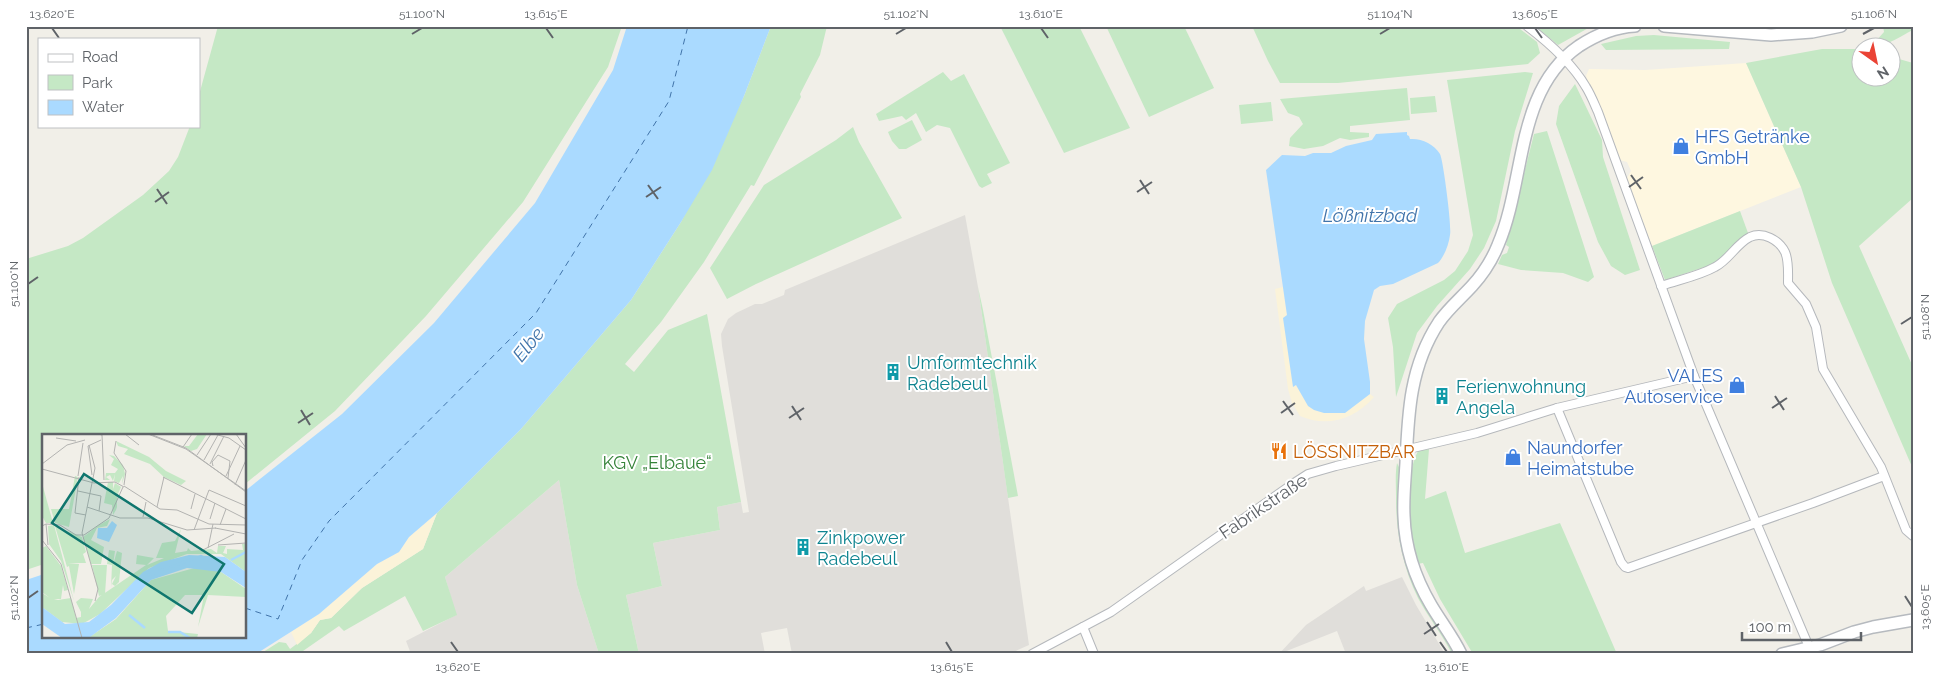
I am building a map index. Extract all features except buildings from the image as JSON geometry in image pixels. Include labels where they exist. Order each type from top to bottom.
[{"type":"street","points":[[1526,26],[1564,59],[1586,87],[1598,112],[1694,376],[1810,651]]},
{"type":"street","points":[[1461,654],[1419,582],[1408,550],[1404,515],[1406,448],[1409,402],[1418,362],[1440,321],[1486,268],[1498,245],[1506,223],[1533,110],[1548,78],[1564,59],[1588,40],[1606,32],[1635,26]]},
{"type":"street","points":[[1664,26],[1771,35],[1812,32],[1841,26]]},
{"type":"street","points":[[1661,286],[1716,267],[1728,258],[1742,242],[1752,236],[1764,235],[1776,241],[1785,253],[1788,267],[1788,283],[1806,304],[1816,327],[1823,369],[1884,476],[1906,530],[1913,536]]},
{"type":"street","name":"Fabrikstraße","points":[[1032,654],[1111,612],[1308,474],[1406,448],[1477,433],[1557,408],[1694,376]]},
{"type":"street","points":[[1557,408],[1625,567],[1628,568],[1884,476]]},
{"type":"street","points":[[1782,654],[1810,651],[1863,630],[1913,620]]},
{"type":"street","points":[[1083,627],[1094,654]]},
{"type":"shaded area","points":[[1746,63],[1801,187],[1652,246],[1627,178],[1631,171],[1627,162],[1620,160],[1586,76],[1589,69],[1645,70]]},
{"type":"shaded area","points":[[965,215],[978,287],[1029,645],[1009,654],[792,654],[787,628],[761,633],[765,654],[639,654],[626,595],[662,586],[653,543],[720,530],[717,507],[741,502],[743,513],[749,512],[722,346],[721,334],[728,319],[755,304],[762,304],[784,295],[785,290]]},
{"type":"shaded area","points":[[559,480],[577,585],[599,654],[411,654],[406,641],[456,615],[445,577]]},
{"type":"shaded area","points":[[1402,577],[1445,654],[1346,654],[1337,631],[1279,654],[1306,625],[1364,586],[1366,591]]},
{"type":"green space","points":[[218,26],[622,26],[608,67],[523,202],[426,316],[335,411],[246,483],[246,434],[42,434],[42,565],[26,570],[26,259],[68,246],[83,238],[143,195],[169,171],[178,157],[189,128],[200,128],[200,91]]},
{"type":"green space","name":"KGV „Elbaue“","points":[[771,26],[827,26],[820,55],[800,94],[801,97],[754,186],[751,185],[704,262],[661,322],[625,364],[634,372],[668,330],[707,314],[741,502],[717,507],[720,530],[653,543],[662,586],[626,595],[639,654],[599,654],[577,585],[559,480],[445,577],[457,615],[423,631],[405,596],[344,631],[339,626],[303,651],[305,654],[260,654],[279,642],[286,643],[290,649],[311,633],[320,620],[331,618],[362,588],[423,549],[437,513],[521,429],[631,300],[681,222],[744,96]]},
{"type":"green space","points":[[1000,26],[1079,26],[1130,128],[1064,153]]},
{"type":"green space","points":[[1106,26],[1184,26],[1214,88],[1149,117]]},
{"type":"green space","points":[[1252,26],[1516,26],[1537,42],[1540,53],[1528,64],[1338,83],[1280,83]]},
{"type":"green space","points":[[1535,26],[1592,26],[1558,45]]},
{"type":"green space","points":[[1883,26],[1913,26],[1913,30],[1899,38],[1879,38],[1884,32]]},
{"type":"green space","points":[[1654,35],[1730,42],[1729,49],[1606,50],[1601,44],[1636,36]]},
{"type":"green space","points":[[1822,49],[1852,49],[1852,88],[1902,88],[1902,60],[1913,63],[1913,198],[1859,246],[1913,367],[1913,469],[1832,283],[1801,187],[1746,63]]},
{"type":"green space","points":[[943,72],[951,81],[964,74],[1010,163],[987,174],[992,183],[982,188],[979,186],[950,128],[937,125],[926,132],[916,113],[906,120],[902,116],[879,121],[876,114]]},
{"type":"green space","points":[[1525,72],[1533,73],[1515,131],[1496,221],[1484,248],[1470,269],[1437,306],[1417,333],[1396,397],[1393,347],[1388,318],[1397,304],[1444,280],[1455,271],[1468,251],[1473,235],[1447,80]]},
{"type":"green space","points":[[1575,84],[1602,140],[1603,157],[1640,270],[1625,275],[1611,266],[1598,242],[1556,124],[1559,106]]},
{"type":"green space","points":[[1407,88],[1410,120],[1350,126],[1350,132],[1369,133],[1369,137],[1350,140],[1340,138],[1323,146],[1304,149],[1289,146],[1290,138],[1303,124],[1299,117],[1288,113],[1280,99]]},
{"type":"green space","points":[[1435,96],[1437,112],[1411,114],[1410,98]]},
{"type":"green space","points":[[1271,102],[1273,121],[1241,124],[1239,105]]},
{"type":"green space","points":[[912,120],[922,140],[906,149],[899,149],[892,141],[888,132]]},
{"type":"green space","points":[[853,127],[859,142],[902,218],[727,299],[710,268],[764,185],[836,140]]},
{"type":"green space","points":[[1547,131],[1594,277],[1588,282],[1563,273],[1521,270],[1498,264],[1502,255],[1507,253],[1509,247],[1506,245],[1534,134]]},
{"type":"green space","points":[[1740,211],[1748,233],[1717,263],[1665,280],[1652,246]]},
{"type":"green space","points":[[978,287],[1018,496],[1008,498]]},
{"type":"green space","points":[[1429,449],[1425,499],[1446,491],[1465,553],[1560,523],[1617,654],[1473,654],[1440,599],[1423,563],[1417,564],[1412,545],[1408,502],[1410,480],[1418,451]]},
{"type":"green space","points":[[1397,463],[1400,469],[1400,521],[1456,654],[1452,654],[1418,598],[1404,561],[1396,510]]},
{"type":"sand","points":[[1283,287],[1296,385],[1303,396],[1362,399],[1370,394],[1374,397],[1358,411],[1349,416],[1330,421],[1310,420],[1300,416],[1292,403],[1288,389],[1275,289]]},
{"type":"sand","points":[[437,513],[423,549],[362,588],[331,618],[320,620],[311,633],[297,645],[291,632],[319,614],[377,564],[399,552],[409,537]]},
{"type":"water","name":"Elbe","points":[[627,26],[771,26],[744,96],[712,170],[631,300],[521,429],[437,513],[409,537],[399,552],[377,564],[319,614],[256,654],[26,654],[26,580],[42,575],[42,638],[246,638],[246,490],[342,414],[434,323],[535,203],[613,70]]},
{"type":"water","name":"Lößnitzbad","points":[[1407,132],[1410,139],[1427,142],[1440,154],[1450,220],[1450,235],[1447,246],[1438,263],[1393,284],[1380,286],[1374,290],[1365,321],[1364,339],[1370,394],[1345,413],[1324,413],[1314,410],[1308,406],[1296,385],[1293,387],[1283,318],[1287,315],[1266,170],[1282,155],[1305,156],[1313,153],[1331,153],[1346,146],[1372,140],[1376,134]]},
{"type":"ferry route","points":[[246,608],[278,619],[302,560],[329,521],[536,313],[669,101],[688,26]]},
{"type":"ferry route","points":[[26,628],[42,624]]},
{"type":"place","name":"HFS Getränke GmbH","points":[[1681,146]]},
{"type":"place","name":"Umformtechnik Radebeul","points":[[893,372]]},
{"type":"place","name":"VALES Autoservice","points":[[1737,385]]},
{"type":"place","name":"Ferienwohnung Angela","points":[[1442,396]]},
{"type":"place","name":"LÖSSNITZBAR","points":[[1279,451]]},
{"type":"place","name":"Naundorfer Heimatstube","points":[[1513,457]]},
{"type":"place","name":"Zinkpower Radebeul","points":[[803,547]]}]
